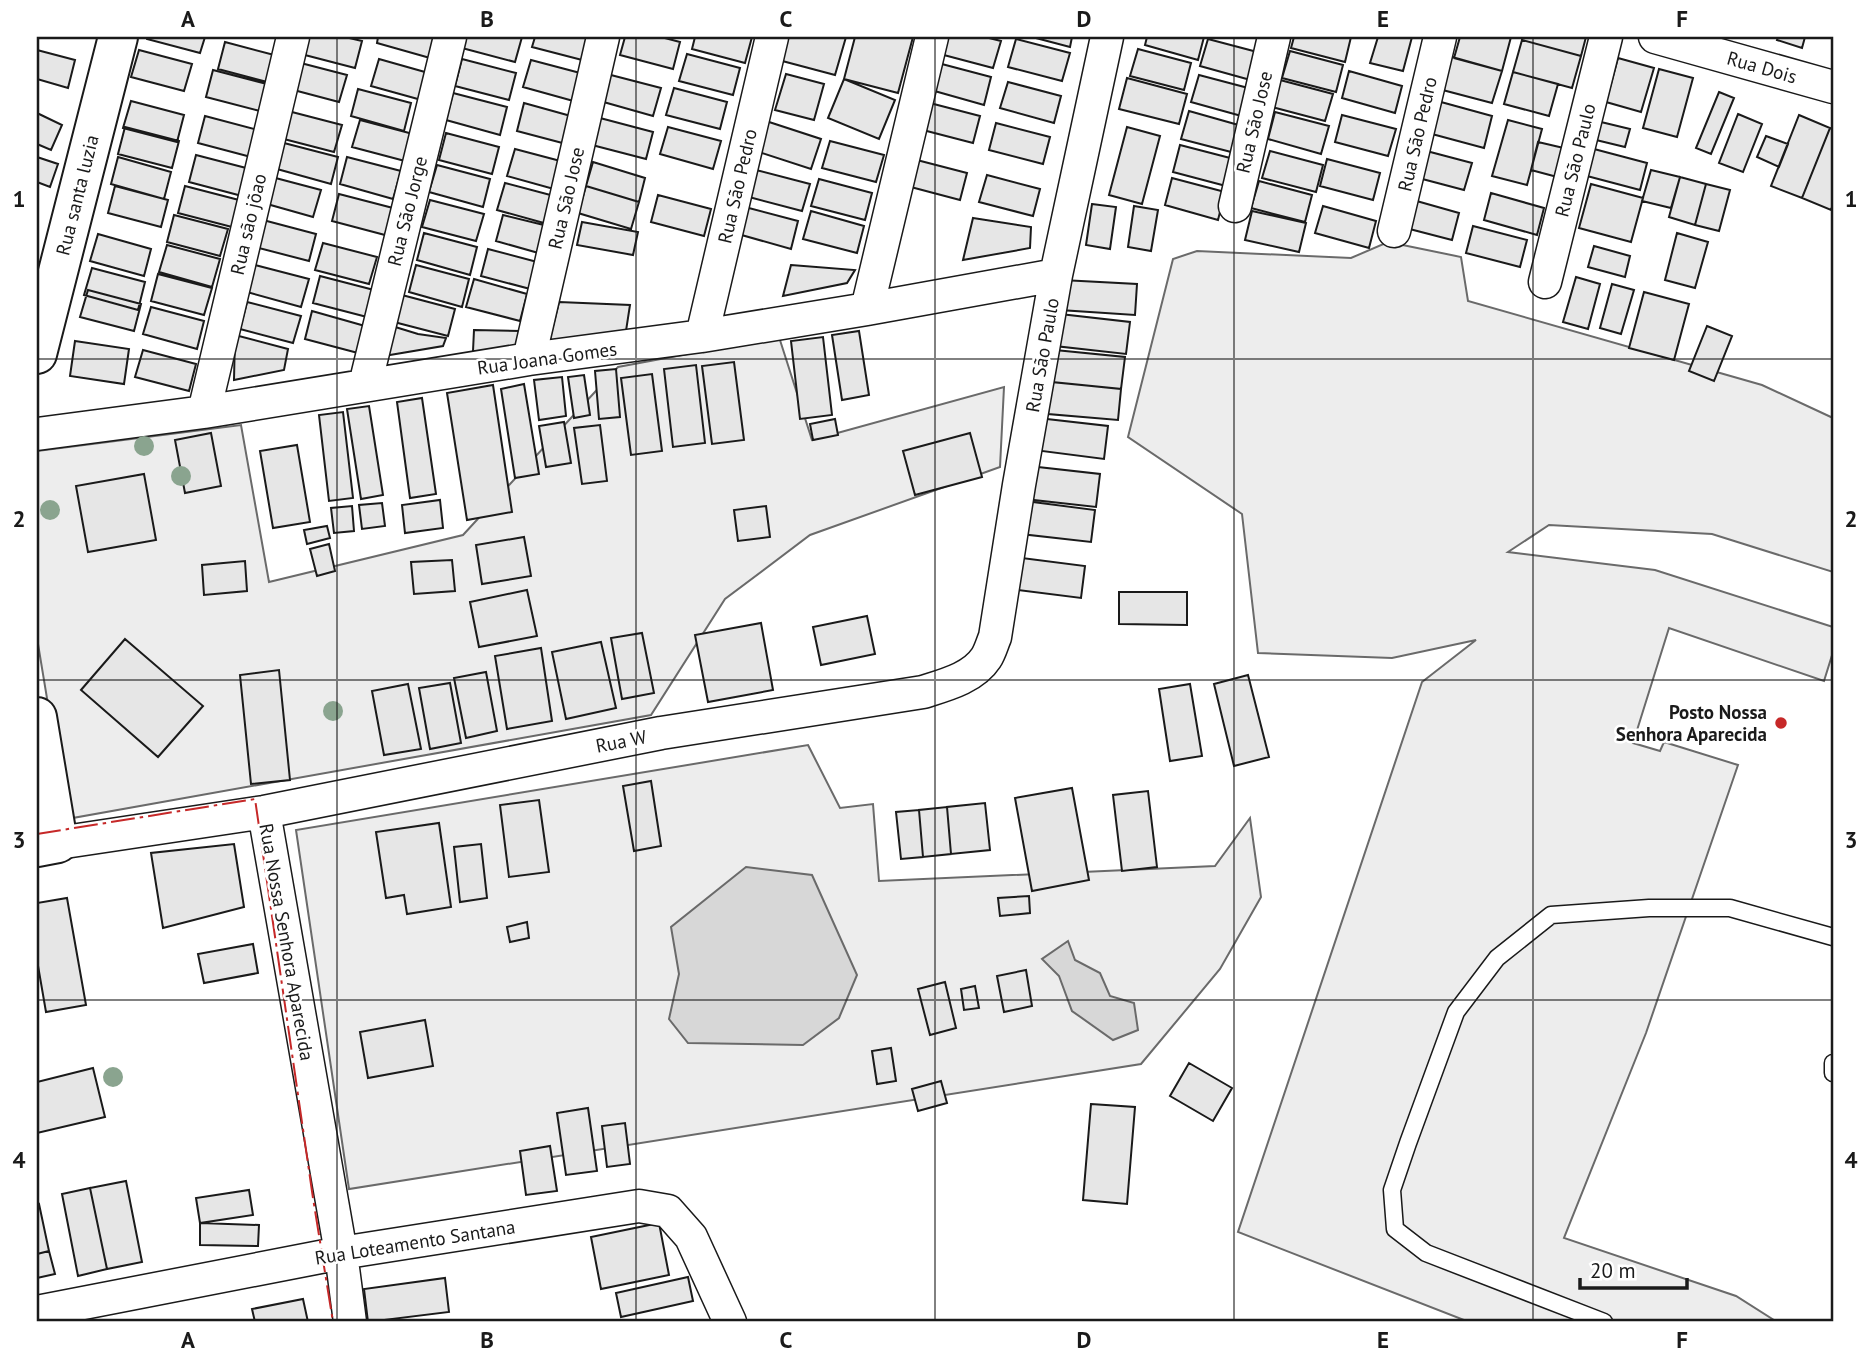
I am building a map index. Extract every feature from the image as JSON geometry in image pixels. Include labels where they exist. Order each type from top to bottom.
[{"type":"street","name":"Rua santa luzia","points":[[37,354],[118,37]]},
{"type":"street","name":"Rua são jõao","points":[[204,412],[293,37]]},
{"type":"street","name":"Rua São Jorge","points":[[365,385],[450,37]]},
{"type":"street","name":"Rua São Jose","points":[[530,359],[603,37]]},
{"type":"street","name":"Rua São Pedro","points":[[702,336],[772,37]]},
{"type":"street","points":[[867,309],[932,37]]},
{"type":"street","name":"Rua São Paulo","points":[[977,670],[988,656],[995,637],[1056,275],[1107,37]]},
{"type":"street","name":"Rua São Jose","points":[[1234,206],[1274,37]]},
{"type":"street","name":"Rua São Pedro","points":[[1394,231],[1440,37]]},
{"type":"street","name":"Rua São Paulo","points":[[1545,282],[1606,37]]},
{"type":"street","name":"Rua Dois","points":[[1655,37],[1831,86]]},
{"type":"street","name":"Rua Joana Gomes","points":[[37,434],[204,412],[530,359],[702,336],[1056,275]]},
{"type":"street","name":"Rua W","points":[[264,812],[661,733],[923,692],[951,683],[977,670]]},
{"type":"street","name":"Rua Nossa Senhora Aparecida","points":[[37,717],[48,845],[264,812],[341,1254],[350,1322]]},
{"type":"street","name":"Rua Loteamento Santana","points":[[37,1312],[341,1254],[639,1206],[668,1211],[691,1237],[730,1322]]},
{"type":"lane","points":[[1604,1322],[1426,1253],[1395,1228],[1392,1190],[1456,1012],[1497,958],[1551,915],[1649,908],[1730,908],[1833,937]]},
{"type":"lane","points":[[1833,1063],[1833,1073]]},
{"type":"shaded area","points":[[1388,242],[1461,257],[1468,301],[1762,385],[1833,418],[1833,572],[1712,534],[1549,525],[1508,552],[1655,570],[1833,627],[1833,652],[1824,681],[1669,628],[1633,743],[1660,751],[1664,742],[1738,765],[1646,1033],[1564,1238],[1736,1296],[1777,1322],[1469,1322],[1238,1232],[1422,682],[1476,640],[1392,658],[1258,653],[1242,514],[1128,437],[1173,259],[1197,251],[1351,258]]},
{"type":"shaded area","points":[[779,337],[812,440],[1004,387],[1000,467],[810,535],[725,599],[651,715],[67,819],[37,638],[37,451],[241,425],[269,582],[463,535],[618,367]]},
{"type":"shaded area","points":[[808,745],[840,808],[873,804],[879,881],[1215,866],[1250,818],[1261,897],[1220,969],[1141,1064],[349,1189],[296,830]]},
{"type":"shaded area","points":[[746,867],[812,875],[857,975],[839,1018],[803,1045],[688,1043],[669,1019],[679,974],[671,927]]},
{"type":"shaded area","points":[[1068,941],[1075,960],[1100,973],[1110,996],[1134,1003],[1138,1030],[1113,1040],[1072,1011],[1059,976],[1042,959]]},
{"type":"building","points":[[147,37],[205,37],[200,53]]},
{"type":"building","points":[[306,37],[345,37],[362,41],[355,68],[301,54]]},
{"type":"building","points":[[378,37],[436,37],[430,58],[377,43]]},
{"type":"building","points":[[465,37],[522,37],[515,62],[462,48]]},
{"type":"building","points":[[535,37],[592,37],[586,61],[532,47]]},
{"type":"building","points":[[625,37],[661,37],[680,42],[673,69],[620,55]]},
{"type":"building","points":[[695,37],[752,37],[745,63],[692,49]]},
{"type":"building","points":[[777,37],[846,37],[835,75],[771,58]]},
{"type":"building","points":[[855,37],[913,37],[898,93],[844,79]]},
{"type":"building","points":[[944,37],[985,37],[1001,41],[993,68],[940,54]]},
{"type":"building","points":[[1032,37],[1072,37],[1070,47]]},
{"type":"building","points":[[1147,37],[1204,37],[1198,60],[1145,45]]},
{"type":"building","points":[[1294,37],[1351,37],[1345,62],[1291,48]]},
{"type":"building","points":[[1378,37],[1412,37],[1403,71],[1370,63]]},
{"type":"building","points":[[1460,37],[1511,37],[1502,71],[1454,58]]},
{"type":"building","points":[[1522,37],[1586,37],[1581,56],[1522,40]]},
{"type":"building","points":[[1778,37],[1805,37],[1802,48],[1777,40]]},
{"type":"building","points":[[1016,39],[1070,53],[1062,81],[1008,67]]},
{"type":"building","points":[[1208,39],[1261,53],[1254,81],[1200,66]]},
{"type":"building","points":[[1522,40],[1581,56],[1572,88],[1513,72]]},
{"type":"building","points":[[225,42],[278,56],[271,83],[218,69]]},
{"type":"building","points":[[1138,49],[1191,63],[1184,90],[1130,76]]},
{"type":"building","points":[[37,50],[75,60],[68,88],[37,79]]},
{"type":"building","points":[[139,50],[192,64],[184,91],[131,77]]},
{"type":"building","points":[[1290,51],[1343,65],[1336,92],[1282,78]]},
{"type":"building","points":[[687,54],[740,68],[733,95],[679,81]]},
{"type":"building","points":[[1445,55],[1502,71],[1492,103],[1435,88]]},
{"type":"building","points":[[1618,58],[1654,68],[1641,112],[1606,102]]},
{"type":"building","points":[[379,59],[432,74],[425,101],[371,86]]},
{"type":"building","points":[[462,59],[516,73],[509,100],[455,86]]},
{"type":"building","points":[[531,60],[584,74],[577,102],[523,87]]},
{"type":"building","points":[[293,61],[347,75],[339,102],[286,88]]},
{"type":"building","points":[[938,63],[991,77],[984,105],[931,90]]},
{"type":"building","points":[[1659,69],[1693,78],[1677,137],[1643,128]]},
{"type":"building","points":[[213,70],[267,84],[260,111],[206,97]]},
{"type":"building","points":[[1349,71],[1402,86],[1395,113],[1342,98]]},
{"type":"building","points":[[1513,72],[1558,84],[1549,116],[1504,104]]},
{"type":"building","points":[[607,74],[661,88],[653,116],[600,101]]},
{"type":"building","points":[[786,74],[824,84],[814,120],[775,110]]},
{"type":"building","points":[[1199,75],[1252,89],[1245,117],[1191,102]]},
{"type":"building","points":[[1127,78],[1187,94],[1179,124],[1119,109]]},
{"type":"building","points":[[844,79],[895,100],[879,139],[828,118]]},
{"type":"building","points":[[1280,80],[1333,94],[1325,121],[1272,107]]},
{"type":"building","points":[[1008,82],[1061,96],[1054,123],[1000,108]]},
{"type":"building","points":[[674,88],[727,102],[720,129],[666,115]]},
{"type":"building","points":[[358,89],[411,103],[404,131],[351,116]]},
{"type":"building","points":[[1719,92],[1734,98],[1711,154],[1696,148]]},
{"type":"building","points":[[453,93],[507,107],[500,135],[446,120]]},
{"type":"building","points":[[131,101],[184,115],[177,142],[123,128]]},
{"type":"building","points":[[926,102],[980,116],[973,143],[919,129]]},
{"type":"building","points":[[1441,102],[1492,116],[1484,148],[1432,134]]},
{"type":"building","points":[[524,103],[578,118],[570,145],[517,131]]},
{"type":"building","points":[[288,111],[342,125],[334,152],[280,138]]},
{"type":"building","points":[[1189,111],[1242,126],[1235,153],[1181,139]]},
{"type":"building","points":[[1275,112],[1329,126],[1321,154],[1268,139]]},
{"type":"building","points":[[37,113],[62,125],[51,150],[37,144]]},
{"type":"building","points":[[1738,114],[1762,124],[1743,172],[1719,163]]},
{"type":"building","points":[[1342,115],[1396,129],[1388,156],[1335,142]]},
{"type":"building","points":[[1799,115],[1830,128],[1802,198],[1771,186]]},
{"type":"building","points":[[205,116],[258,130],[251,157],[198,143]]},
{"type":"building","points":[[600,118],[653,132],[646,159],[592,145]]},
{"type":"building","points":[[360,120],[413,134],[405,161],[352,147]]},
{"type":"building","points":[[1508,120],[1542,129],[1527,185],[1492,176]]},
{"type":"building","points":[[766,121],[821,139],[811,169],[756,151]]},
{"type":"building","points":[[1601,122],[1630,129],[1625,147],[1596,140]]},
{"type":"building","points":[[996,123],[1050,137],[1043,164],[989,150]]},
{"type":"building","points":[[125,127],[179,141],[172,168],[118,154]]},
{"type":"building","points":[[668,127],[721,141],[713,169],[660,154]]},
{"type":"building","points":[[1127,127],[1160,136],[1142,204],[1109,195]]},
{"type":"building","points":[[1830,128],[1833,129],[1831,210],[1802,198]]},
{"type":"building","points":[[446,133],[499,147],[492,174],[439,160]]},
{"type":"building","points":[[1766,136],[1788,144],[1779,167],[1757,157]]},
{"type":"building","points":[[830,141],[884,155],[876,182],[822,168]]},
{"type":"building","points":[[1538,142],[1568,149],[1561,178],[1531,170]]},
{"type":"building","points":[[284,143],[338,157],[331,184],[277,169]]},
{"type":"building","points":[[1180,145],[1234,159],[1226,186],[1173,172]]},
{"type":"building","points":[[515,149],[568,163],[561,191],[507,176]]},
{"type":"building","points":[[1419,149],[1472,163],[1464,190],[1411,176]]},
{"type":"building","points":[[1594,149],[1647,163],[1640,190],[1587,176]]},
{"type":"building","points":[[1270,151],[1323,165],[1316,192],[1262,178]]},
{"type":"building","points":[[196,155],[250,169],[242,196],[189,182]]},
{"type":"building","points":[[37,157],[58,164],[50,187],[37,182]]},
{"type":"building","points":[[118,157],[171,172],[164,199],[111,184]]},
{"type":"building","points":[[347,157],[401,171],[393,199],[340,184]]},
{"type":"building","points":[[913,159],[967,173],[960,200],[907,186]]},
{"type":"building","points":[[1327,159],[1380,173],[1373,200],[1320,186]]},
{"type":"building","points":[[593,162],[645,178],[639,202],[586,186]]},
{"type":"building","points":[[437,165],[490,179],[483,207],[429,192]]},
{"type":"building","points":[[756,170],[810,184],[802,211],[749,197]]},
{"type":"building","points":[[1651,170],[1680,177],[1671,208],[1642,201]]},
{"type":"building","points":[[987,175],[1040,189],[1033,216],[979,202]]},
{"type":"building","points":[[268,176],[321,190],[313,217],[260,202]]},
{"type":"building","points":[[1680,177],[1706,184],[1695,225],[1669,217]]},
{"type":"building","points":[[1172,178],[1225,192],[1218,220],[1165,205]]},
{"type":"building","points":[[819,179],[872,193],[865,220],[811,206]]},
{"type":"building","points":[[1259,181],[1312,195],[1305,222],[1251,208]]},
{"type":"building","points":[[505,183],[558,197],[551,225],[497,210]]},
{"type":"building","points":[[1591,184],[1643,198],[1631,242],[1579,228]]},
{"type":"building","points":[[1706,184],[1730,190],[1719,231],[1695,225]]},
{"type":"building","points":[[115,186],[168,200],[161,227],[108,213]]},
{"type":"building","points":[[185,186],[239,200],[232,227],[178,213]]},
{"type":"building","points":[[586,186],[639,202],[631,229],[578,213]]},
{"type":"building","points":[[1491,193],[1544,208],[1537,235],[1484,220]]},
{"type":"building","points":[[339,194],[393,208],[385,235],[332,221]]},
{"type":"building","points":[[658,195],[711,209],[704,236],[651,222]]},
{"type":"building","points":[[1406,198],[1459,213],[1452,240],[1398,226]]},
{"type":"building","points":[[430,200],[484,214],[476,241],[422,227]]},
{"type":"building","points":[[1092,204],[1116,207],[1110,249],[1086,245]]},
{"type":"building","points":[[1134,206],[1158,210],[1151,251],[1128,247]]},
{"type":"building","points":[[1323,206],[1376,221],[1369,248],[1315,233]]},
{"type":"building","points":[[745,207],[798,221],[791,249],[738,234]]},
{"type":"building","points":[[811,211],[864,226],[857,253],[803,239]]},
{"type":"building","points":[[1252,211],[1306,223],[1299,252],[1245,240]]},
{"type":"building","points":[[174,215],[228,229],[220,256],[167,242]]},
{"type":"building","points":[[503,215],[556,228],[549,256],[496,241]]},
{"type":"building","points":[[973,218],[1031,227],[1030,248],[963,260]]},
{"type":"building","points":[[263,220],[316,234],[309,261],[255,247]]},
{"type":"building","points":[[582,222],[638,232],[633,255],[577,245]]},
{"type":"building","points":[[1473,226],[1527,240],[1520,267],[1466,253]]},
{"type":"building","points":[[424,233],[477,247],[470,275],[417,260]]},
{"type":"building","points":[[1677,233],[1708,242],[1695,288],[1665,280]]},
{"type":"building","points":[[98,234],[151,249],[144,276],[90,261]]},
{"type":"building","points":[[323,243],[377,257],[369,284],[315,270]]},
{"type":"building","points":[[167,245],[220,259],[212,287],[159,272]]},
{"type":"building","points":[[1594,246],[1630,256],[1625,277],[1588,267]]},
{"type":"building","points":[[488,249],[541,263],[534,290],[481,276]]},
{"type":"building","points":[[255,265],[309,279],[301,307],[247,292]]},
{"type":"building","points":[[416,265],[469,279],[462,307],[409,292]]},
{"type":"building","points":[[791,265],[855,270],[847,283],[783,296]]},
{"type":"building","points":[[92,268],[145,282],[138,310],[84,295]]},
{"type":"building","points":[[158,274],[212,288],[204,315],[151,301]]},
{"type":"building","points":[[320,276],[374,290],[367,317],[313,303]]},
{"type":"building","points":[[1576,277],[1600,284],[1588,329],[1563,322]]},
{"type":"building","points":[[474,279],[527,294],[520,321],[466,307]]},
{"type":"building","points":[[1062,280],[1137,284],[1135,315],[1060,310]]},
{"type":"building","points":[[1612,284],[1634,290],[1621,334],[1600,328]]},
{"type":"building","points":[[88,290],[141,304],[134,331],[80,317]]},
{"type":"building","points":[[1644,292],[1689,304],[1674,360],[1629,348]]},
{"type":"building","points":[[402,295],[455,309],[448,336],[394,322]]},
{"type":"building","points":[[247,302],[301,316],[293,343],[240,329]]},
{"type":"building","points":[[559,302],[630,305],[626,331],[548,346]]},
{"type":"building","points":[[151,307],[204,321],[197,349],[143,334]]},
{"type":"building","points":[[312,311],[365,326],[358,353],[305,339]]},
{"type":"building","points":[[1060,314],[1130,322],[1126,354],[1055,346]]},
{"type":"building","points":[[392,326],[418,334],[446,338],[443,346],[384,356]]},
{"type":"building","points":[[1707,326],[1732,336],[1714,381],[1689,371]]},
{"type":"building","points":[[474,330],[520,331],[519,353],[473,351]]},
{"type":"building","points":[[859,331],[869,395],[842,400],[832,335]]},
{"type":"building","points":[[235,335],[288,349],[284,370],[234,380]]},
{"type":"building","points":[[823,337],[832,415],[800,419],[791,341]]},
{"type":"building","points":[[75,341],[129,349],[124,384],[70,376]]},
{"type":"building","points":[[143,350],[196,364],[189,391],[135,377]]},
{"type":"building","points":[[1055,350],[1125,357],[1121,389],[1052,382]]},
{"type":"building","points":[[734,362],[744,440],[712,444],[702,366]]},
{"type":"building","points":[[696,365],[705,443],[673,447],[664,369]]},
{"type":"building","points":[[616,369],[620,417],[599,419],[595,371]]},
{"type":"building","points":[[652,374],[662,451],[631,455],[621,378]]},
{"type":"building","points":[[584,375],[590,415],[574,418],[568,377]]},
{"type":"building","points":[[562,377],[566,416],[539,420],[534,380]]},
{"type":"building","points":[[1052,382],[1121,389],[1118,420],[1048,414]]},
{"type":"building","points":[[524,384],[539,474],[515,478],[501,389]]},
{"type":"building","points":[[493,385],[512,512],[467,520],[447,393]]},
{"type":"building","points":[[422,398],[436,494],[410,498],[397,402]]},
{"type":"building","points":[[369,406],[383,495],[361,499],[347,409]]},
{"type":"building","points":[[343,412],[353,498],[329,501],[319,415]]},
{"type":"building","points":[[1038,418],[1108,426],[1104,459],[1034,450]]},
{"type":"building","points":[[835,419],[838,435],[813,440],[810,424]]},
{"type":"building","points":[[564,422],[571,463],[546,467],[539,426]]},
{"type":"building","points":[[600,425],[607,481],[582,484],[574,428]]},
{"type":"building","points":[[211,433],[221,486],[185,493],[175,440]]},
{"type":"building","points":[[970,433],[982,477],[915,495],[903,451]]},
{"type":"building","points":[[297,445],[310,522],[273,528],[260,451]]},
{"type":"building","points":[[1029,466],[1100,474],[1096,507],[1025,499]]},
{"type":"building","points":[[144,474],[156,540],[88,552],[76,486]]},
{"type":"building","points":[[440,500],[443,528],[405,533],[402,505]]},
{"type":"building","points":[[1025,501],[1095,510],[1091,542],[1021,534]]},
{"type":"building","points":[[382,503],[385,526],[362,529],[359,505]]},
{"type":"building","points":[[352,506],[354,531],[334,533],[331,508]]},
{"type":"building","points":[[766,506],[770,537],[738,541],[734,510]]},
{"type":"building","points":[[327,526],[330,538],[307,544],[304,530]]},
{"type":"building","points":[[524,537],[531,576],[482,584],[476,545]]},
{"type":"building","points":[[329,544],[335,571],[317,576],[310,549]]},
{"type":"building","points":[[1014,557],[1085,566],[1081,598],[1010,589]]},
{"type":"building","points":[[452,560],[455,591],[414,594],[411,562]]},
{"type":"building","points":[[245,561],[247,591],[204,595],[202,565]]},
{"type":"building","points":[[527,590],[537,636],[479,647],[470,602]]},
{"type":"building","points":[[1119,592],[1187,592],[1187,625],[1119,624]]},
{"type":"building","points":[[867,616],[875,654],[821,665],[813,627]]},
{"type":"building","points":[[761,623],[773,690],[708,702],[695,635]]},
{"type":"building","points":[[642,633],[654,693],[622,699],[611,638]]},
{"type":"building","points":[[125,639],[203,706],[158,757],[81,690]]},
{"type":"building","points":[[601,642],[616,708],[566,719],[552,652]]},
{"type":"building","points":[[541,648],[552,721],[507,729],[495,656]]},
{"type":"building","points":[[279,670],[290,780],[251,784],[240,675]]},
{"type":"building","points":[[486,672],[497,731],[466,738],[454,678]]},
{"type":"building","points":[[1248,675],[1269,757],[1234,766],[1214,684]]},
{"type":"building","points":[[450,683],[461,743],[430,749],[419,688]]},
{"type":"building","points":[[408,684],[421,749],[384,755],[372,691]]},
{"type":"building","points":[[1190,684],[1202,756],[1170,761],[1159,689]]},
{"type":"building","points":[[651,781],[661,846],[634,851],[623,786]]},
{"type":"building","points":[[1072,788],[1089,880],[1032,891],[1015,798]]},
{"type":"building","points":[[1148,791],[1157,867],[1122,871],[1113,795]]},
{"type":"building","points":[[539,800],[549,872],[509,877],[500,805]]},
{"type":"building","points":[[985,803],[990,850],[951,854],[947,807]]},
{"type":"building","points":[[947,807],[951,854],[923,857],[919,810]]},
{"type":"building","points":[[919,810],[923,857],[901,859],[896,812]]},
{"type":"building","points":[[439,823],[451,907],[407,914],[404,895],[386,898],[376,832]]},
{"type":"building","points":[[234,844],[244,907],[163,928],[151,853]]},
{"type":"building","points":[[481,844],[487,898],[460,902],[454,847]]},
{"type":"building","points":[[1029,896],[1030,913],[1000,916],[998,898]]},
{"type":"building","points":[[67,898],[86,1005],[46,1012],[37,960],[37,903]]},
{"type":"building","points":[[527,922],[529,938],[510,942],[507,927]]},
{"type":"building","points":[[253,944],[258,973],[204,983],[198,954]]},
{"type":"building","points":[[1026,970],[1032,1006],[1004,1012],[997,976]]},
{"type":"building","points":[[945,982],[956,1028],[930,1035],[918,989]]},
{"type":"building","points":[[975,986],[979,1008],[964,1010],[961,989]]},
{"type":"building","points":[[425,1020],[433,1066],[368,1078],[360,1032]]},
{"type":"building","points":[[891,1048],[896,1081],[877,1084],[872,1051]]},
{"type":"building","points":[[1189,1063],[1232,1088],[1213,1121],[1170,1096]]},
{"type":"building","points":[[93,1068],[105,1117],[37,1133],[37,1082]]},
{"type":"building","points":[[941,1081],[947,1103],[918,1111],[912,1089]]},
{"type":"building","points":[[1091,1104],[1135,1107],[1127,1204],[1083,1200]]},
{"type":"building","points":[[588,1108],[597,1171],[566,1175],[557,1113]]},
{"type":"building","points":[[625,1123],[630,1164],[607,1167],[602,1126]]},
{"type":"building","points":[[550,1146],[557,1191],[526,1195],[520,1151]]},
{"type":"building","points":[[126,1181],[142,1262],[107,1269],[90,1188]]},
{"type":"building","points":[[90,1188],[107,1269],[78,1276],[62,1194]]},
{"type":"building","points":[[249,1190],[253,1215],[200,1223],[196,1198]]},
{"type":"building","points":[[39,1204],[49,1251],[37,1254],[37,1205]]},
{"type":"building","points":[[200,1223],[259,1225],[258,1246],[200,1245]]},
{"type":"building","points":[[659,1223],[669,1275],[601,1289],[591,1237]]},
{"type":"building","points":[[49,1251],[55,1274],[37,1278],[37,1254]]},
{"type":"building","points":[[688,1277],[693,1301],[621,1317],[616,1293]]},
{"type":"building","points":[[445,1278],[449,1312],[368,1322],[364,1289]]},
{"type":"building","points":[[303,1299],[308,1322],[255,1322],[252,1309]]},
{"type":"power","points":[[37,834],[255,799],[333,1322]]},
{"type":"place","name":"Posto Nossa Senhora Aparecida","points":[[1781,723]]}]
